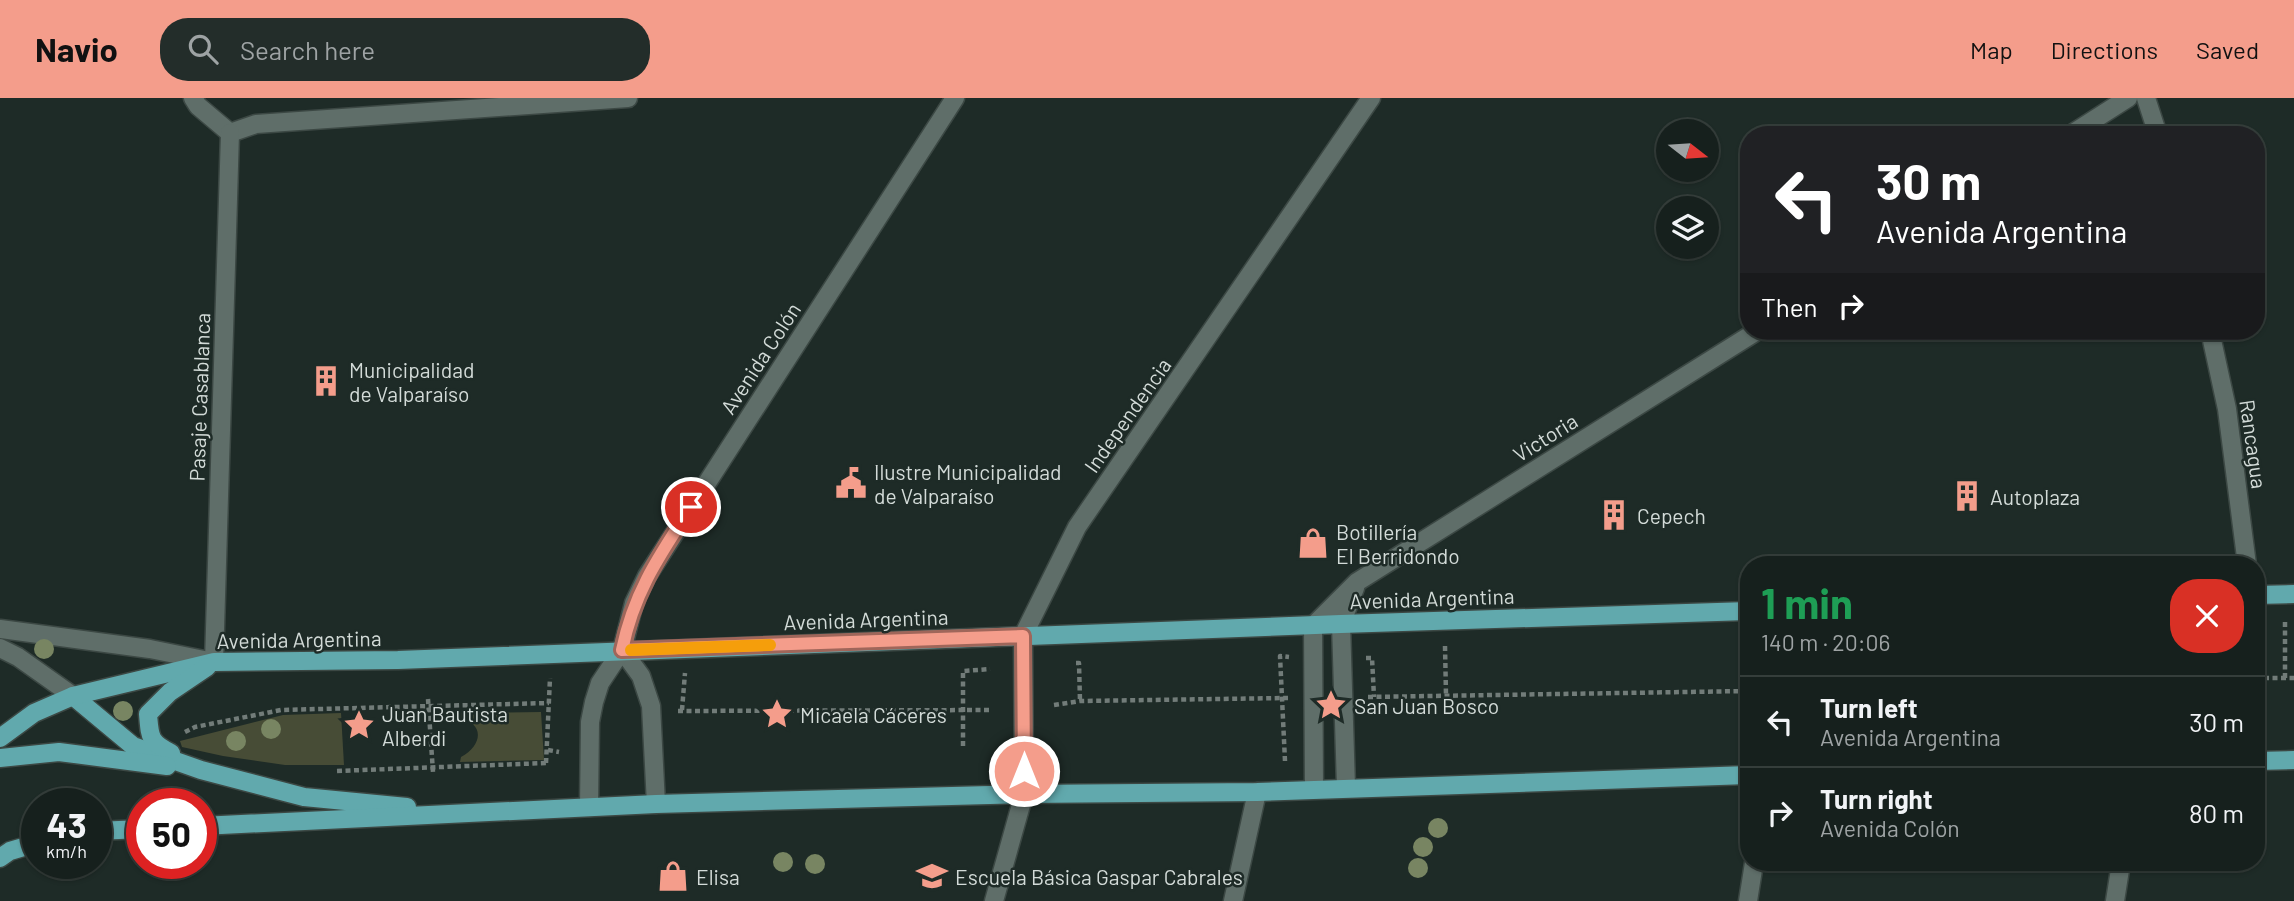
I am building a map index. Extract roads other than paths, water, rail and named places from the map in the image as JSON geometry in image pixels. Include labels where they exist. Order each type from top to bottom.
[{"type":"main road","points":[[2265,595],[2291,594]]},
{"type":"main road","name":"Avenida Argentina","points":[[0,738],[34,713],[73,696],[214,662],[398,660],[1740,611]]},
{"type":"main road","points":[[201,770],[158,747],[150,738],[148,714],[170,692],[214,662]]},
{"type":"main road","points":[[73,696],[133,746],[201,770],[304,797],[477,814]]},
{"type":"main road","points":[[0,758],[59,752],[201,770]]},
{"type":"main road","points":[[2265,761],[2294,760]]},
{"type":"main road","points":[[217,825],[656,804],[1024,794],[1257,792],[1740,775]]},
{"type":"main road","points":[[0,858],[21,848]]},
{"type":"street","points":[[193,98],[198,106],[229,133],[256,124],[628,98]]},
{"type":"street","name":"Avenida Colón","points":[[589,807],[590,722],[594,702],[600,683],[622,650],[634,603],[647,576],[955,98]]},
{"type":"street","name":"Independencia","points":[[994,901],[1024,794],[1023,636],[1077,527],[1371,98]]},
{"type":"street","points":[[2084,126],[2128,98]]},
{"type":"street","points":[[2146,98],[2155,126]]},
{"type":"street","name":"Pasaje Casablanca","points":[[214,662],[229,133]]},
{"type":"street","name":"Victoria","points":[[1313,626],[1357,582],[1743,340]]},
{"type":"street","name":"Rancagua","points":[[2212,340],[2227,409],[2246,556]]},
{"type":"street","points":[[1346,787],[1341,624],[1357,582]]},
{"type":"street","points":[[1313,626],[1314,789]]},
{"type":"street","points":[[0,628],[150,649],[214,662]]},
{"type":"street","points":[[0,648],[18,657],[73,696]]},
{"type":"street","points":[[622,650],[648,691],[656,804]]},
{"type":"street","points":[[1233,901],[1257,792]]},
{"type":"street","points":[[1748,901],[1753,871]]},
{"type":"street","points":[[2115,901],[2120,871]]},
{"type":"place","name":"Municipalidad de Valparaíso","points":[[326,381]]},
{"type":"place","name":"Ilustre Municipalidad de Valparaíso","points":[[851,483]]},
{"type":"place","name":"Autoplaza","points":[[1967,496]]},
{"type":"place","name":"Cepech","points":[[1614,515]]},
{"type":"place","name":"Botillería El Berridondo","points":[[1313,543]]},
{"type":"place","name":"San Juan Bosco","points":[[1331,705]]},
{"type":"place","name":"Micaela Cáceres","points":[[777,714]]},
{"type":"place","name":"Juan Bautista Alberdi","points":[[359,725]]},
{"type":"place","name":"Elisa","points":[[673,876]]},
{"type":"place","name":"Escuela Básica Gaspar Cabrales","points":[[932,876]]}]
